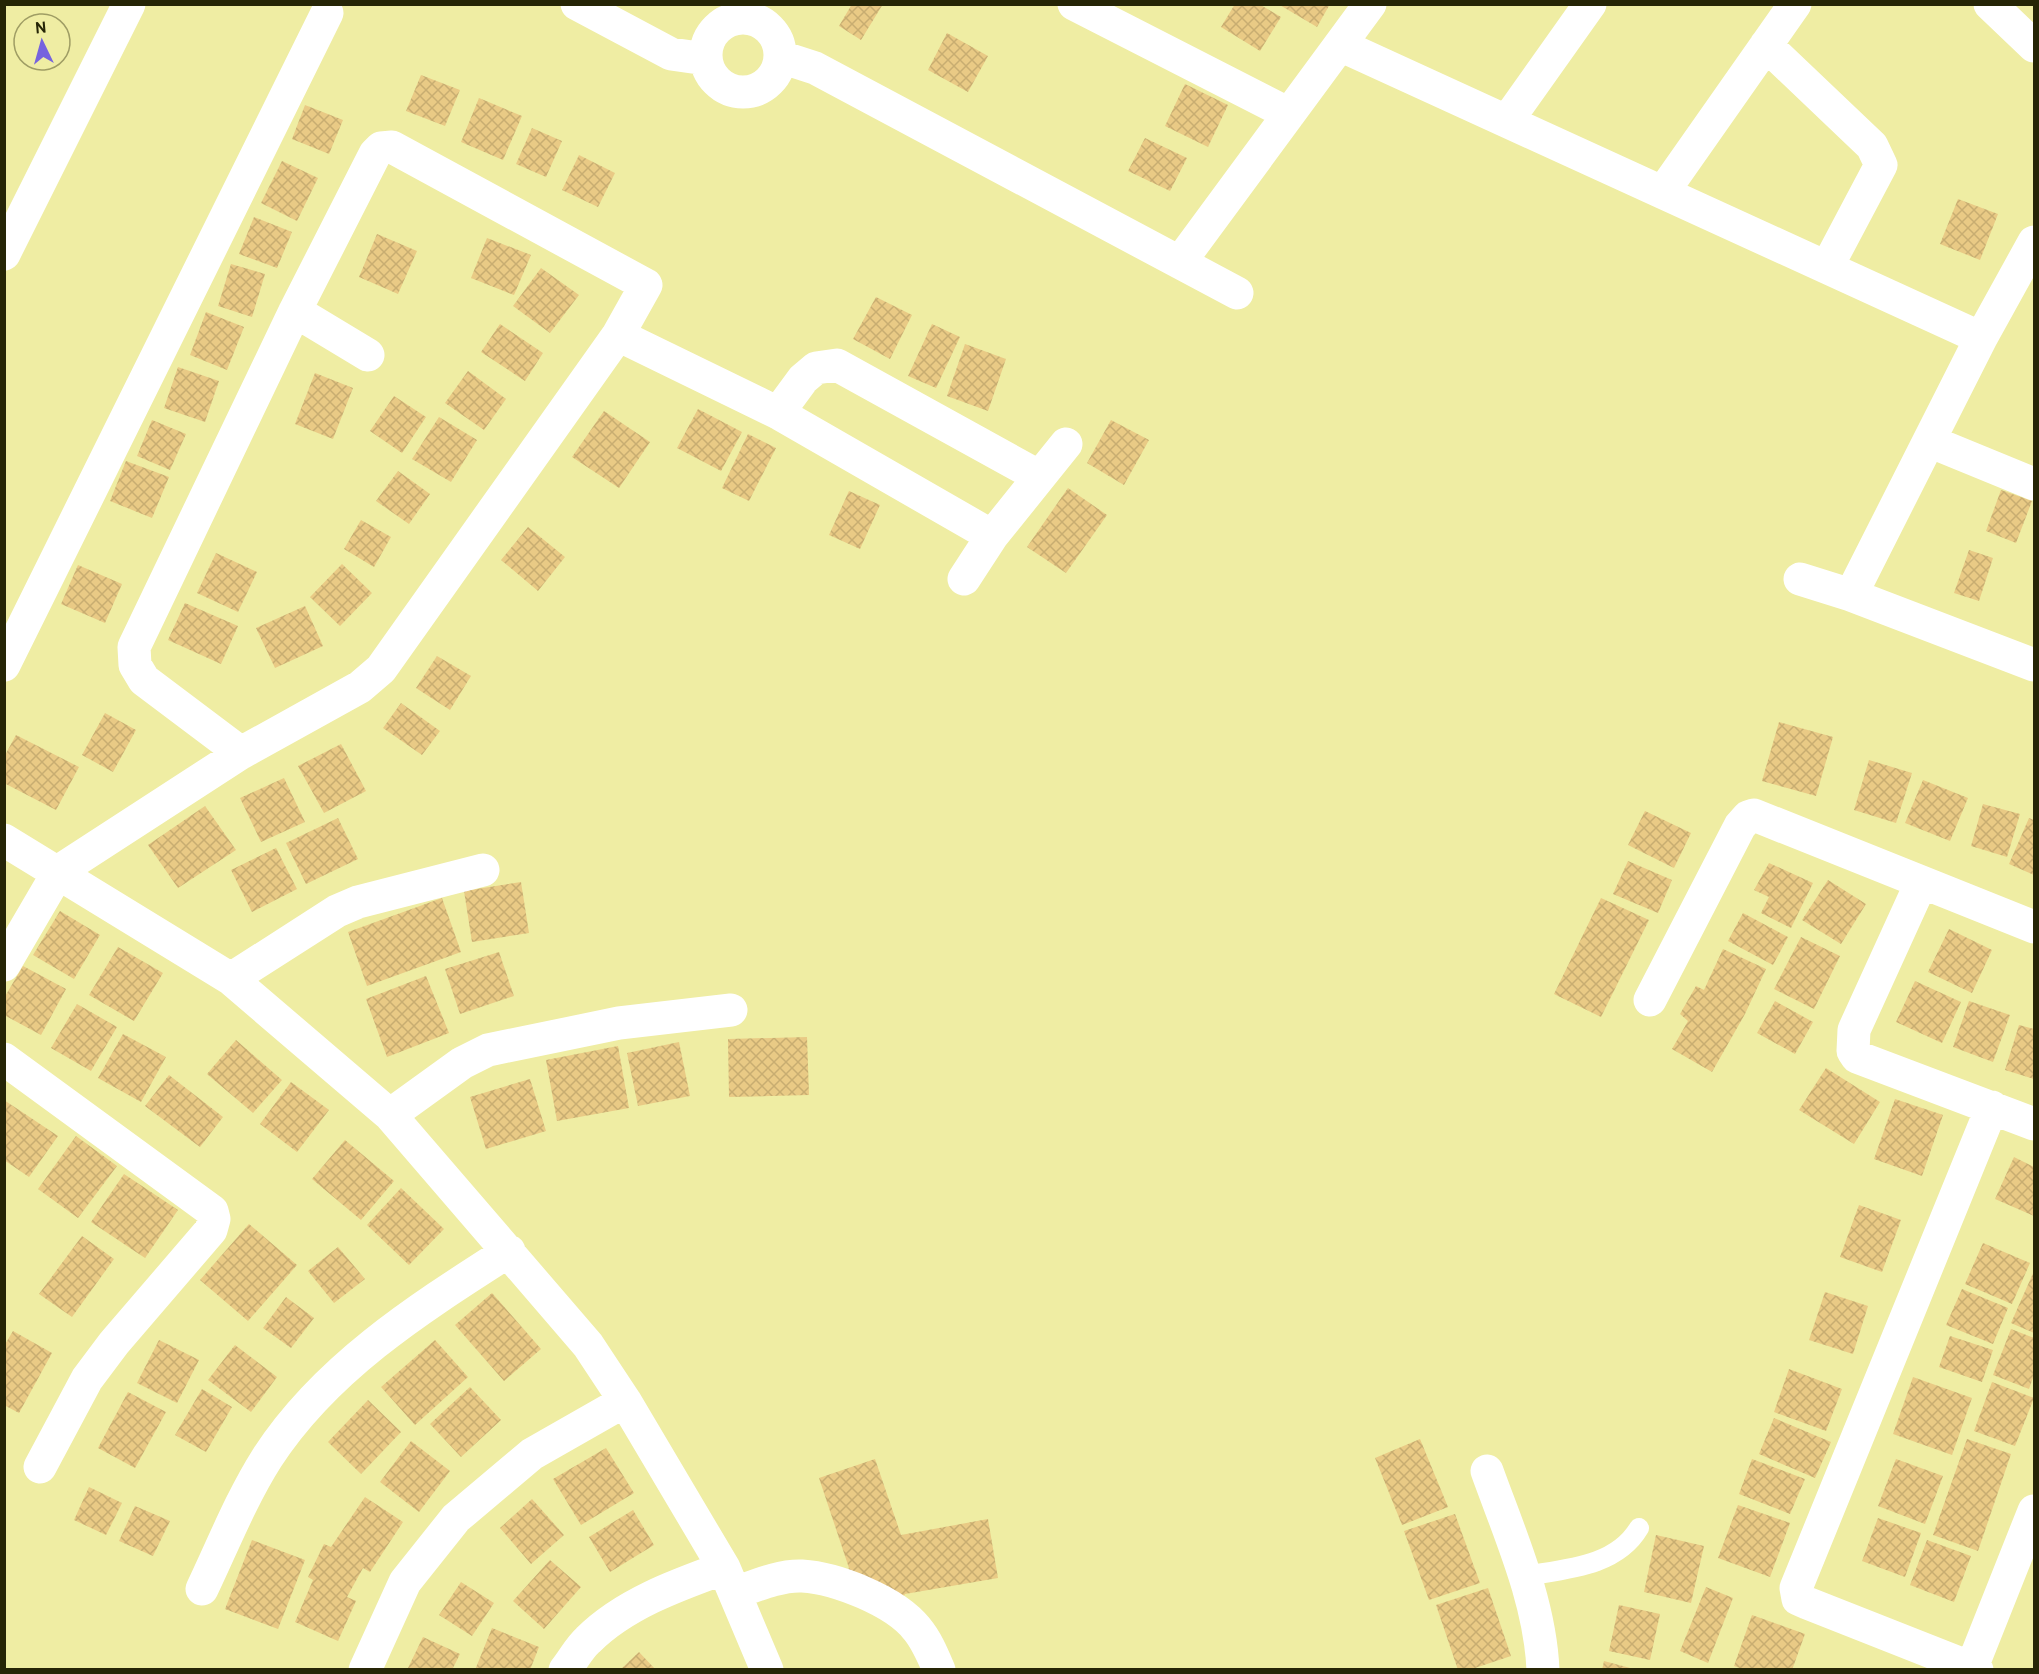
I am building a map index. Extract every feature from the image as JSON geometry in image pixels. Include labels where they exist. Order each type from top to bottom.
[{"type":"street","points":[[4,254],[129,4]]},
{"type":"street","points":[[577,4],[671,54],[706,59]]},
{"type":"street","points":[[1074,4],[1289,114]]},
{"type":"street","points":[[1180,262],[1370,4]]},
{"type":"street","points":[[1507,121],[1590,4]]},
{"type":"street","points":[[1663,192],[1795,4]]},
{"type":"street","points":[[1990,4],[2034,46]]},
{"type":"street","points":[[751,11],[773,32],[781,57],[779,69],[772,80],[759,88],[743,92],[728,88],[714,79],[706,59],[706,47],[717,28],[751,11]]},
{"type":"street","points":[[4,665],[327,13]]},
{"type":"street","points":[[1340,45],[1981,338]]},
{"type":"street","points":[[1766,45],[1872,146],[1880,159],[1881,165],[1827,267]]},
{"type":"street","points":[[781,57],[815,68],[1237,293]]},
{"type":"street","points":[[4,965],[58,871],[241,753],[360,687],[381,669],[618,335],[646,285],[392,147],[381,148],[375,154],[295,311],[134,647],[135,665],[144,680],[241,753]]},
{"type":"street","points":[[1851,595],[1981,338],[2034,242]]},
{"type":"street","points":[[295,311],[368,355]]},
{"type":"street","points":[[618,335],[778,413],[992,536]]},
{"type":"street","points":[[778,413],[803,378],[816,368],[837,365],[1038,476]]},
{"type":"street","points":[[1929,441],[2034,484]]},
{"type":"street","points":[[964,579],[992,536],[1066,444]]},
{"type":"street","points":[[1800,579],[1851,595],[2034,665]]},
{"type":"street","points":[[1650,1000],[1740,825],[1748,817],[1755,815],[2034,927]]},
{"type":"street","points":[[4,840],[231,979],[390,1115],[588,1345],[625,1401],[729,1580],[767,1670]]},
{"type":"street","points":[[231,979],[337,911],[358,902],[483,870]]},
{"type":"street","points":[[1921,883],[1854,1030],[1853,1051],[1857,1057],[2034,1124]]},
{"type":"street","points":[[390,1115],[462,1063],[488,1050],[619,1023],[732,1010]]},
{"type":"street","points":[[4,1059],[212,1211],[214,1219],[211,1230],[87,1379],[40,1467]]},
{"type":"street","points":[[1992,1107],[1796,1588],[1798,1599],[1975,1669],[2034,1511]]},
{"type":"street","points":[[202,1589],[252,1484],[268,1457],[289,1428],[326,1387],[357,1356],[440,1294],[509,1251]]},
{"type":"street","points":[[365,1670],[405,1582],[456,1518],[532,1454],[625,1401]]},
{"type":"street","points":[[1487,1471],[1525,1576],[1542,1652],[1543,1670]]},
{"type":"street","points":[[565,1670],[587,1640],[618,1616],[675,1586],[729,1580],[771,1581],[801,1576],[843,1584],[898,1610],[917,1628],[939,1670]]},
{"type":"lane","points":[[1525,1576],[1587,1565],[1605,1558],[1634,1536],[1639,1528]]},
{"type":"building","points":[[852,4],[883,4],[861,40],[839,26]]},
{"type":"building","points":[[1235,4],[1259,4],[1281,17],[1260,51],[1221,27]]},
{"type":"building","points":[[1278,4],[1330,4],[1317,27]]},
{"type":"building","points":[[947,33],[988,56],[968,92],[928,70]]},
{"type":"building","points":[[421,75],[460,90],[445,126],[406,111]]},
{"type":"building","points":[[1185,84],[1228,105],[1208,147],[1165,126]]},
{"type":"building","points":[[479,98],[522,116],[503,160],[461,142]]},
{"type":"building","points":[[305,105],[343,120],[329,154],[292,139]]},
{"type":"building","points":[[532,128],[562,141],[546,177],[516,164]]},
{"type":"building","points":[[1145,138],[1187,158],[1170,191],[1128,171]]},
{"type":"building","points":[[579,155],[615,173],[598,207],[562,190]]},
{"type":"building","points":[[282,161],[318,178],[297,221],[261,203]]},
{"type":"building","points":[[1958,199],[1998,214],[1980,260],[1940,244]]},
{"type":"building","points":[[254,217],[292,232],[277,268],[239,254]]},
{"type":"building","points":[[377,234],[417,251],[398,294],[359,277]]},
{"type":"building","points":[[487,238],[531,255],[514,295],[471,278]]},
{"type":"building","points":[[231,264],[265,274],[252,317],[218,306]]},
{"type":"building","points":[[541,268],[579,295],[550,333],[513,306]]},
{"type":"building","points":[[876,297],[912,315],[890,359],[853,339]]},
{"type":"building","points":[[206,312],[244,327],[227,370],[190,355]]},
{"type":"building","points":[[500,324],[543,353],[525,381],[481,352]]},
{"type":"building","points":[[932,324],[960,337],[936,388],[908,376]]},
{"type":"building","points":[[965,344],[1006,359],[988,411],[947,396]]},
{"type":"building","points":[[178,367],[219,381],[205,422],[164,408]]},
{"type":"building","points":[[468,371],[506,399],[484,430],[445,403]]},
{"type":"building","points":[[315,373],[353,388],[333,439],[295,424]]},
{"type":"building","points":[[394,396],[426,417],[402,453],[370,431]]},
{"type":"building","points":[[698,409],[742,432],[721,471],[677,448]]},
{"type":"building","points":[[604,411],[650,442],[619,488],[572,457]]},
{"type":"building","points":[[439,417],[477,440],[451,482],[412,459]]},
{"type":"building","points":[[152,420],[186,434],[170,470],[137,456]]},
{"type":"building","points":[[1111,420],[1149,440],[1124,485],[1087,463]]},
{"type":"building","points":[[748,434],[776,448],[749,501],[722,488]]},
{"type":"building","points":[[126,461],[169,477],[152,518],[110,501]]},
{"type":"building","points":[[398,471],[430,494],[409,524],[376,501]]},
{"type":"building","points":[[1068,488],[1107,515],[1066,573],[1027,547]]},
{"type":"building","points":[[2001,490],[2032,501],[2016,543],[1986,531]]},
{"type":"building","points":[[849,491],[880,505],[860,549],[829,535]]},
{"type":"building","points":[[361,520],[391,537],[374,567],[344,549]]},
{"type":"building","points":[[528,527],[565,557],[538,591],[501,560]]},
{"type":"building","points":[[1969,550],[1993,558],[1979,601],[1954,593]]},
{"type":"building","points":[[216,553],[257,572],[238,612],[197,593]]},
{"type":"building","points":[[342,564],[372,593],[340,626],[310,597]]},
{"type":"building","points":[[78,565],[122,584],[105,623],[61,604]]},
{"type":"building","points":[[185,603],[238,626],[221,664],[168,640]]},
{"type":"building","points":[[305,606],[323,646],[275,668],[256,628]]},
{"type":"building","points":[[437,656],[471,676],[450,710],[416,688]]},
{"type":"building","points":[[401,703],[440,731],[422,755],[383,728]]},
{"type":"building","points":[[105,713],[136,730],[113,772],[82,755]]},
{"type":"building","points":[[1779,722],[1833,737],[1816,796],[1762,781]]},
{"type":"building","points":[[16,735],[79,767],[56,810],[4,783],[4,757]]},
{"type":"building","points":[[341,744],[366,791],[324,813],[298,766]]},
{"type":"building","points":[[1869,760],[1912,773],[1896,823],[1854,810]]},
{"type":"building","points":[[284,778],[305,822],[261,842],[240,798]]},
{"type":"building","points":[[1923,780],[1968,798],[1950,841],[1905,823]]},
{"type":"building","points":[[1983,804],[2020,814],[2007,857],[1971,846]]},
{"type":"building","points":[[205,806],[236,850],[178,888],[148,845]]},
{"type":"building","points":[[1645,811],[1691,833],[1674,868],[1628,845]]},
{"type":"building","points":[[338,818],[358,859],[306,884],[286,843]]},
{"type":"building","points":[[2029,818],[2034,820],[2034,875],[2009,864]]},
{"type":"building","points":[[276,848],[297,889],[252,912],[231,870]]},
{"type":"building","points":[[1628,861],[1672,880],[1658,913],[1613,894]]},
{"type":"building","points":[[1769,863],[1813,883],[1791,928],[1761,913],[1769,897],[1754,890]]},
{"type":"building","points":[[1828,880],[1866,904],[1841,944],[1802,920]]},
{"type":"building","points":[[521,882],[529,933],[472,942],[464,891]]},
{"type":"building","points":[[442,898],[461,952],[367,986],[348,932]]},
{"type":"building","points":[[1601,898],[1649,920],[1601,1017],[1554,994]]},
{"type":"building","points":[[60,911],[100,935],[74,979],[33,955]]},
{"type":"building","points":[[1743,913],[1788,937],[1773,965],[1728,941]]},
{"type":"building","points":[[1949,929],[1992,950],[1972,993],[1928,972]]},
{"type":"building","points":[[1801,937],[1840,956],[1814,1009],[1774,989]]},
{"type":"building","points":[[118,947],[163,973],[134,1021],[89,995]]},
{"type":"building","points":[[1723,949],[1766,969],[1745,1014],[1712,1072],[1672,1049],[1688,1021],[1680,1014],[1696,986],[1704,990]]},
{"type":"building","points":[[499,952],[514,996],[460,1014],[445,969]]},
{"type":"building","points":[[23,966],[66,989],[41,1035],[4,1015],[4,998]]},
{"type":"building","points":[[426,976],[449,1033],[387,1057],[366,999]]},
{"type":"building","points":[[1915,981],[1961,1002],[1942,1043],[1896,1022]]},
{"type":"building","points":[[1775,1001],[1813,1022],[1795,1054],[1757,1033]]},
{"type":"building","points":[[1969,1001],[2010,1015],[1993,1062],[1953,1047]]},
{"type":"building","points":[[77,1004],[117,1027],[91,1071],[51,1048]]},
{"type":"building","points":[[2019,1025],[2034,1029],[2034,1079],[2005,1070]]},
{"type":"building","points":[[123,1034],[166,1057],[141,1102],[98,1078]]},
{"type":"building","points":[[807,1037],[809,1095],[729,1097],[728,1039]]},
{"type":"building","points":[[236,1040],[282,1080],[253,1113],[207,1074]]},
{"type":"building","points":[[679,1042],[690,1096],[638,1106],[627,1053]]},
{"type":"building","points":[[618,1046],[629,1108],[557,1121],[546,1060]]},
{"type":"building","points":[[1826,1068],[1880,1102],[1854,1144],[1799,1110]]},
{"type":"building","points":[[169,1075],[223,1117],[200,1147],[145,1106]]},
{"type":"building","points":[[530,1079],[546,1131],[486,1149],[470,1097]]},
{"type":"building","points":[[291,1082],[329,1110],[297,1152],[260,1124]]},
{"type":"building","points":[[1895,1099],[1943,1115],[1922,1176],[1874,1159]]},
{"type":"building","points":[[4,1100],[58,1136],[29,1177],[4,1160]]},
{"type":"building","points":[[76,1136],[117,1166],[78,1218],[38,1189]]},
{"type":"building","points":[[345,1140],[394,1181],[361,1220],[312,1179]]},
{"type":"building","points":[[2014,1157],[2034,1167],[2034,1216],[1995,1199]]},
{"type":"building","points":[[124,1174],[178,1210],[145,1258],[91,1222]]},
{"type":"building","points":[[401,1188],[444,1229],[409,1265],[367,1225]]},
{"type":"building","points":[[1859,1205],[1901,1220],[1882,1272],[1840,1257]]},
{"type":"building","points":[[249,1224],[297,1265],[248,1321],[200,1280]]},
{"type":"building","points":[[82,1236],[114,1259],[72,1317],[39,1294]]},
{"type":"building","points":[[1983,1243],[2030,1263],[2012,1304],[1965,1284]]},
{"type":"building","points":[[338,1247],[365,1279],[334,1303],[308,1271]]},
{"type":"building","points":[[2034,1271],[2034,1333],[2011,1323]]},
{"type":"building","points":[[1962,1289],[2008,1308],[1993,1344],[1946,1325]]},
{"type":"building","points":[[1825,1292],[1868,1306],[1853,1354],[1809,1340]]},
{"type":"building","points":[[492,1293],[541,1349],[504,1381],[455,1325]]},
{"type":"building","points":[[286,1297],[314,1318],[291,1348],[263,1328]]},
{"type":"building","points":[[2011,1329],[2034,1338],[2034,1375],[2029,1389],[1993,1375]]},
{"type":"building","points":[[13,1331],[52,1353],[19,1413],[4,1405],[4,1346]]},
{"type":"building","points":[[1950,1336],[1993,1350],[1982,1382],[1939,1367]]},
{"type":"building","points":[[159,1340],[199,1360],[177,1403],[137,1383]]},
{"type":"building","points":[[435,1340],[468,1377],[415,1425],[381,1387]]},
{"type":"building","points":[[235,1345],[277,1377],[251,1412],[208,1380]]},
{"type":"building","points":[[1789,1369],[1842,1389],[1826,1431],[1774,1412]]},
{"type":"building","points":[[1913,1377],[1972,1398],[1952,1455],[1893,1434]]},
{"type":"building","points":[[1992,1382],[2034,1398],[2015,1446],[1974,1431]]},
{"type":"building","points":[[470,1387],[501,1420],[461,1457],[430,1424]]},
{"type":"building","points":[[202,1389],[232,1407],[206,1452],[175,1435]]},
{"type":"building","points":[[128,1392],[166,1412],[135,1468],[98,1448]]},
{"type":"building","points":[[368,1400],[401,1432],[361,1474],[328,1442]]},
{"type":"building","points":[[1774,1418],[1831,1442],[1815,1478],[1759,1454]]},
{"type":"building","points":[[1420,1439],[1448,1507],[1402,1525],[1375,1458]]},
{"type":"building","points":[[1967,1439],[2011,1454],[1978,1551],[1933,1535]]},
{"type":"building","points":[[411,1441],[450,1471],[419,1512],[380,1482]]},
{"type":"building","points":[[606,1448],[634,1493],[581,1525],[553,1479]]},
{"type":"building","points":[[875,1459],[901,1535],[988,1519],[998,1578],[905,1594],[890,1622],[835,1596],[849,1568],[819,1478]]},
{"type":"building","points":[[1752,1459],[1805,1479],[1790,1514],[1739,1494]]},
{"type":"building","points":[[1896,1459],[1943,1476],[1925,1524],[1878,1506]]},
{"type":"building","points":[[89,1487],[122,1503],[106,1535],[74,1520]]},
{"type":"building","points":[[365,1497],[403,1522],[370,1572],[363,1568],[347,1597],[356,1601],[338,1641],[295,1622],[313,1580],[308,1577],[324,1544],[331,1547]]},
{"type":"building","points":[[532,1499],[564,1535],[531,1564],[500,1528]]},
{"type":"building","points":[[1738,1505],[1790,1523],[1770,1577],[1718,1558]]},
{"type":"building","points":[[135,1506],[170,1521],[153,1556],[119,1541]]},
{"type":"building","points":[[633,1510],[654,1545],[610,1572],[589,1537]]},
{"type":"building","points":[[1455,1514],[1480,1583],[1429,1600],[1404,1531]]},
{"type":"building","points":[[1878,1518],[1921,1533],[1905,1577],[1862,1561]]},
{"type":"building","points":[[1656,1535],[1704,1546],[1691,1603],[1644,1592]]},
{"type":"building","points":[[252,1540],[305,1560],[278,1629],[225,1609]]},
{"type":"building","points":[[1927,1540],[1971,1556],[1954,1602],[1910,1585]]},
{"type":"building","points":[[550,1560],[581,1587],[544,1629],[513,1601]]},
{"type":"building","points":[[461,1582],[494,1603],[472,1636],[439,1615]]},
{"type":"building","points":[[1706,1587],[1733,1598],[1708,1663],[1680,1651]]},
{"type":"building","points":[[1488,1588],[1511,1656],[1469,1670],[1458,1670],[1436,1605]]},
{"type":"building","points":[[1619,1605],[1660,1614],[1650,1660],[1609,1651]]},
{"type":"building","points":[[1752,1615],[1805,1634],[1792,1670],[1745,1670],[1734,1666]]},
{"type":"building","points":[[492,1628],[539,1647],[530,1670],[475,1670]]},
{"type":"building","points":[[423,1637],[460,1654],[452,1670],[407,1670]]},
{"type":"building","points":[[639,1652],[656,1670],[620,1670]]},
{"type":"building","points":[[1604,1661],[1634,1669],[1634,1670],[1602,1670]]}]
